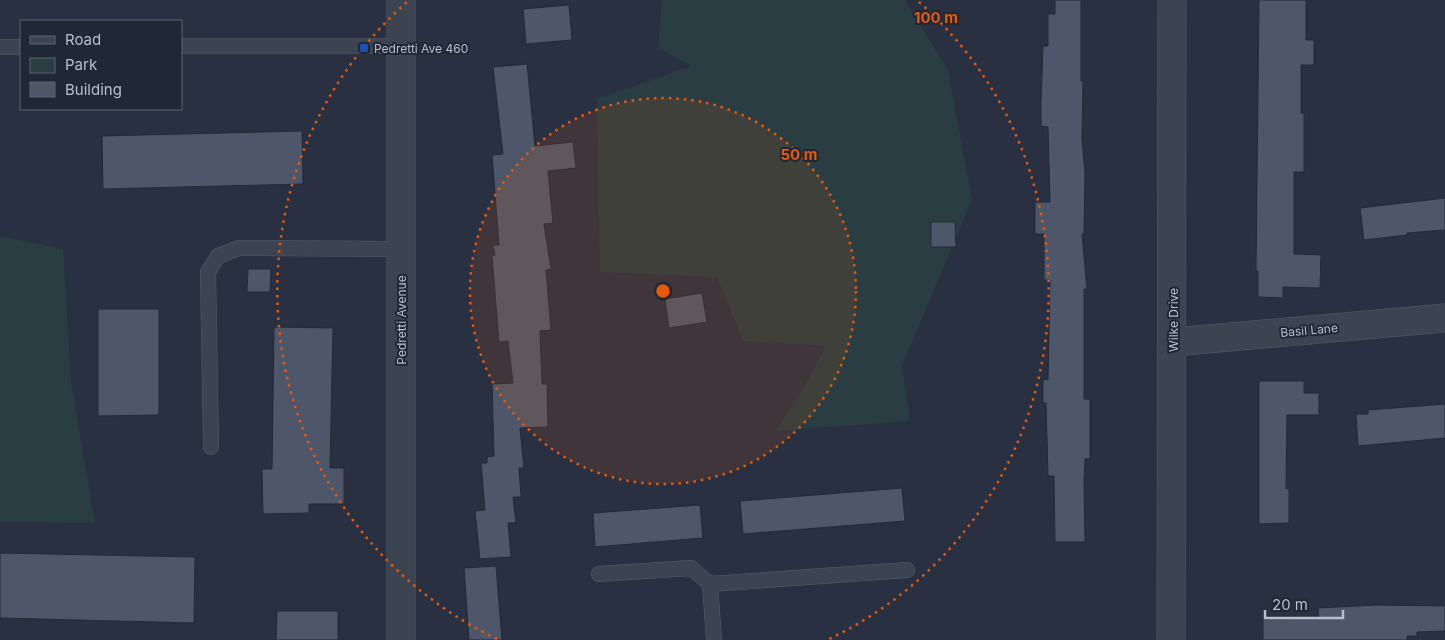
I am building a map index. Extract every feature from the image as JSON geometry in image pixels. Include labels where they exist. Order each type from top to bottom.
[{"type":"street","name":"Pedretti Avenue","points":[[401,0],[401,640]]},
{"type":"street","name":"Wilke Drive","points":[[1171,640],[1173,342],[1172,0]]},
{"type":"street","name":"Basil Lane","points":[[1173,342],[1445,318]]},
{"type":"lane","points":[[182,46],[401,46]]},
{"type":"lane","points":[[0,47],[20,47]]},
{"type":"lane","points":[[211,447],[208,272],[218,256],[239,248],[401,249]]},
{"type":"lane","points":[[599,574],[691,568],[710,584],[907,570]]},
{"type":"lane","points":[[710,584],[714,640]]},
{"type":"green space","points":[[662,0],[905,0],[948,70],[972,200],[902,366],[910,421],[776,431],[807,382],[826,346],[743,341],[717,277],[600,272],[597,99],[691,66],[658,47]]},
{"type":"green space","points":[[0,236],[63,249],[71,382],[95,523],[0,522]]},
{"type":"building","points":[[1055,0],[1081,0],[1082,139],[1085,174],[1084,234],[1082,234],[1087,289],[1084,289],[1084,399],[1090,399],[1090,459],[1085,459],[1084,482],[1085,542],[1055,542],[1054,476],[1048,476],[1046,403],[1043,403],[1043,379],[1048,380],[1050,280],[1044,280],[1044,234],[1035,234],[1035,202],[1050,202],[1048,127],[1041,126],[1041,102],[1043,46],[1048,46],[1048,14],[1055,14]]},
{"type":"building","points":[[1259,0],[1306,0],[1306,40],[1314,40],[1314,65],[1301,65],[1301,113],[1304,113],[1304,172],[1294,172],[1294,254],[1321,255],[1320,288],[1283,287],[1283,298],[1258,297],[1258,271],[1256,271]]},
{"type":"building","points":[[569,5],[572,40],[526,44],[523,9]]},
{"type":"building","points":[[527,64],[535,146],[573,142],[576,168],[548,171],[553,223],[544,224],[551,269],[546,270],[551,330],[540,331],[542,384],[547,384],[548,427],[520,428],[524,468],[519,468],[521,497],[513,497],[516,523],[508,523],[511,557],[480,559],[475,511],[485,510],[481,463],[487,463],[487,457],[494,456],[492,384],[513,383],[508,341],[499,342],[492,256],[495,255],[493,245],[499,245],[492,155],[503,154],[493,67]]},
{"type":"building","points":[[302,131],[303,184],[103,189],[102,136]]},
{"type":"building","points":[[1445,198],[1445,230],[1407,233],[1407,235],[1364,240],[1360,208]]},
{"type":"building","points":[[931,222],[955,222],[956,247],[931,247]]},
{"type":"building","points":[[248,269],[271,269],[270,292],[247,292]]},
{"type":"building","points":[[702,293],[707,322],[669,328],[665,299]]},
{"type":"building","points":[[98,309],[159,309],[159,415],[98,416]]},
{"type":"building","points":[[274,327],[333,328],[330,468],[344,468],[344,504],[309,504],[309,513],[263,514],[262,469],[272,469]]},
{"type":"building","points":[[1259,381],[1304,381],[1304,393],[1319,393],[1319,415],[1287,415],[1286,489],[1289,488],[1289,523],[1259,524]]},
{"type":"building","points":[[1445,404],[1445,438],[1358,446],[1356,414],[1368,414],[1368,410]]},
{"type":"building","points":[[902,488],[905,521],[743,534],[740,501]]},
{"type":"building","points":[[700,505],[703,538],[595,547],[593,513]]},
{"type":"building","points":[[0,553],[195,557],[194,623],[0,618]]},
{"type":"building","points":[[496,566],[502,640],[469,640],[464,568]]},
{"type":"building","points":[[1378,605],[1445,606],[1445,631],[1417,632],[1417,636],[1407,636],[1407,640],[1263,640],[1263,619],[1319,618],[1318,608]]},
{"type":"building","points":[[277,611],[338,611],[338,640],[276,640]]},
{"type":"place","name":"Pedretti Ave 460","points":[[364,48]]}]
